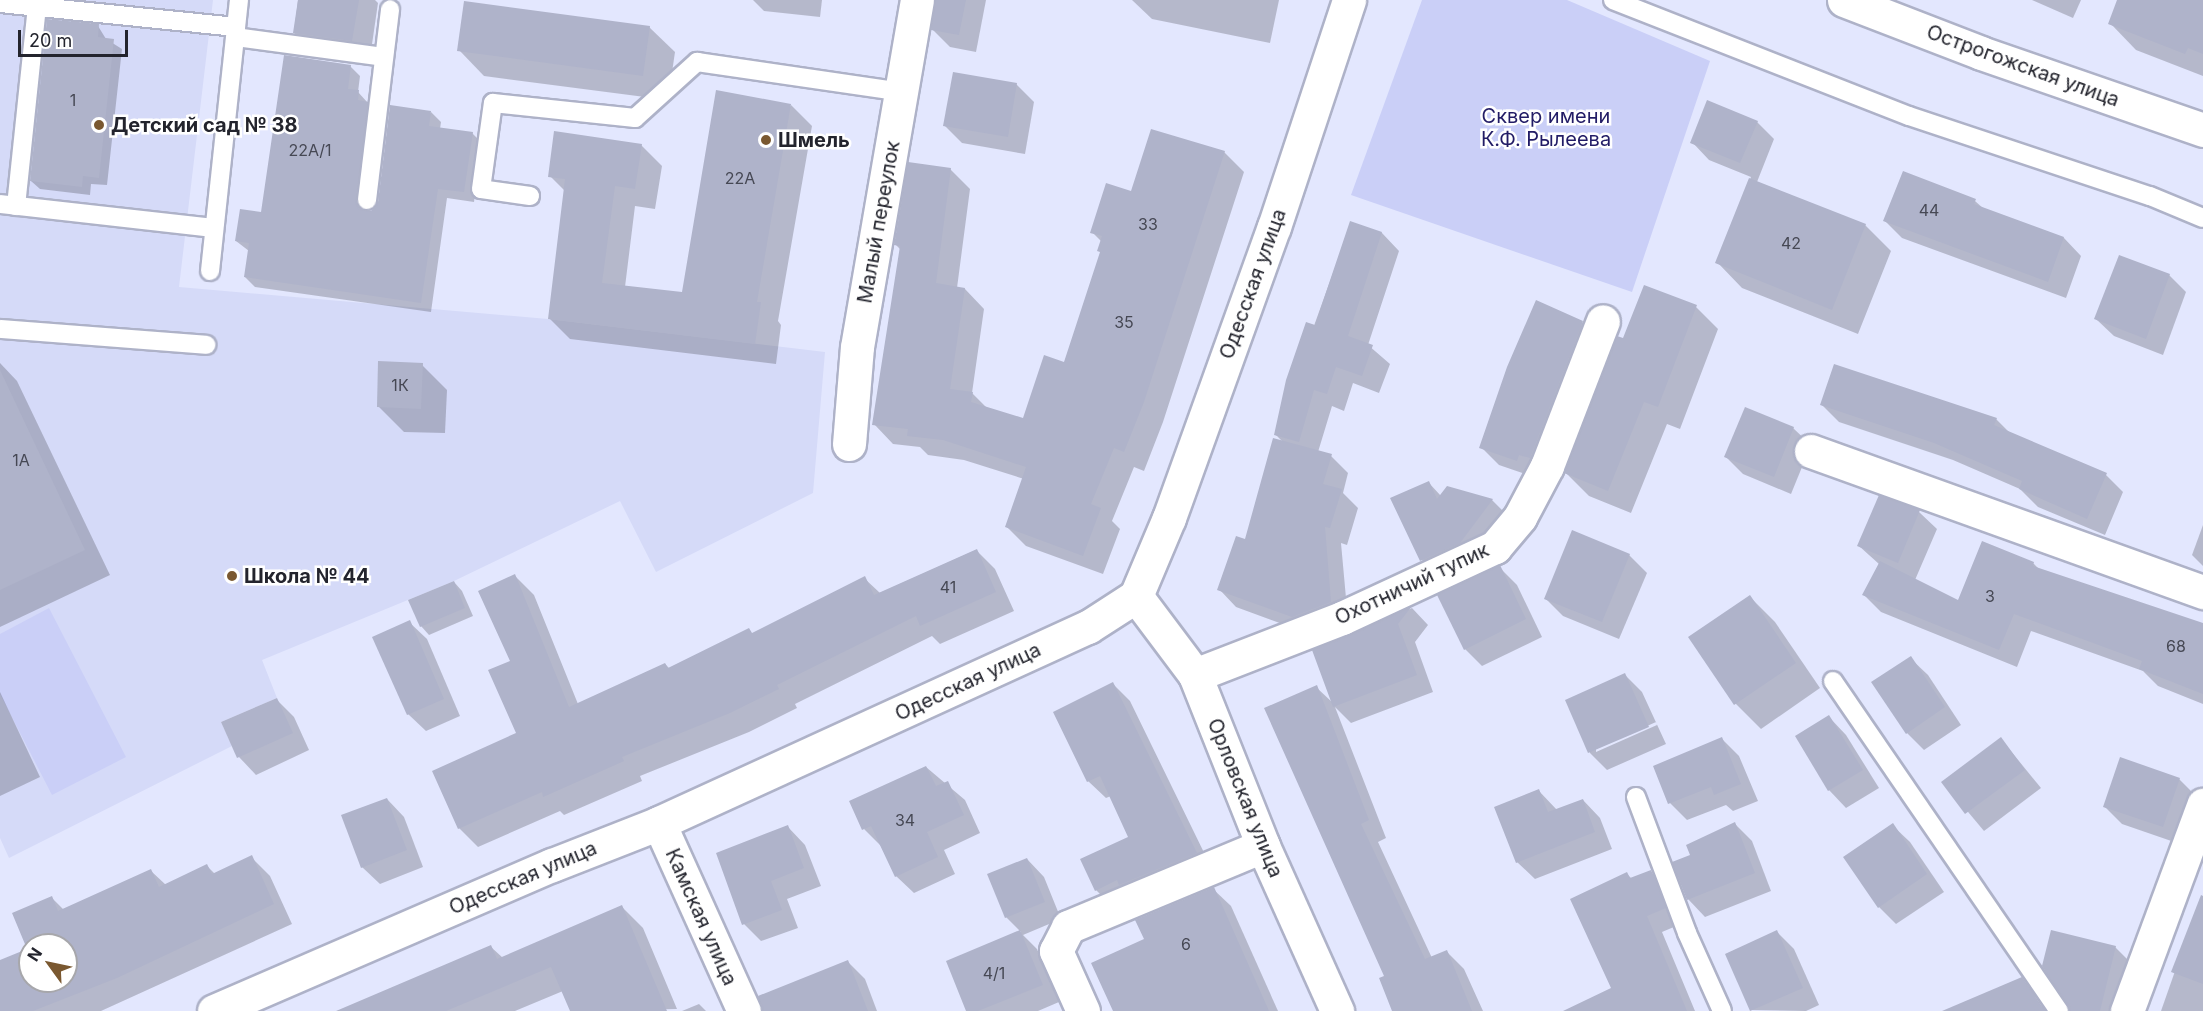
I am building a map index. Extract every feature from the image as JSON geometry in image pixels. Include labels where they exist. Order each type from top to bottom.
[{"type":"street","name":"Малый переулок","points":[[849,444],[857,347],[917,0]]},
{"type":"street","name":"Одесская улица","points":[[214,1011],[552,865],[659,824],[1088,627],[1136,596],[1168,518],[1274,227],[1349,0]]},
{"type":"street","name":"Острогожская улица","points":[[1844,0],[1981,53],[2203,130]]},
{"type":"street","name":"Охотничий тупик","points":[[1196,675],[1342,618],[1495,547],[1520,517],[1547,466],[1603,321]]},
{"type":"street","points":[[1811,451],[2203,592]]},
{"type":"street","name":"Орловская улица","points":[[1136,596],[1196,675],[1263,846],[1337,1011]]},
{"type":"street","points":[[2127,1011],[2203,805]]},
{"type":"street","name":"Камская улица","points":[[659,824],[744,1011]]},
{"type":"street","points":[[1083,1011],[1056,951],[1068,927],[1263,846]]},
{"type":"lane","points":[[210,271],[239,0]]},
{"type":"lane","points":[[1613,0],[1909,116],[2150,196],[2203,218]]},
{"type":"lane","points":[[0,3],[236,32],[384,57]]},
{"type":"lane","points":[[38,7],[8,205],[214,228]]},
{"type":"lane","points":[[367,200],[390,9]]},
{"type":"lane","points":[[530,196],[481,189],[493,103],[635,118],[697,62],[902,92]]},
{"type":"lane","points":[[0,329],[206,345]]},
{"type":"lane","points":[[1833,681],[2059,1011]]},
{"type":"lane","points":[[1636,797],[1687,933],[1722,1011]]},
{"type":"shaded area","name":"Школа № 44","points":[[0,0],[213,0],[179,287],[548,319],[825,352],[813,493],[656,572],[620,501],[454,581],[262,660],[277,698],[221,722],[232,746],[9,858],[0,838]]},
{"type":"green space","name":"Сквер имени К.Ф. Рылеева","points":[[1422,0],[1567,0],[1710,61],[1632,292],[1351,195]]},
{"type":"green space","points":[[49,608],[126,757],[52,795],[0,694],[0,634]]},
{"type":"building","points":[[298,0],[359,0],[352,41],[293,33]]},
{"type":"building","points":[[935,0],[966,0],[959,35],[931,30]]},
{"type":"building","points":[[2117,0],[2203,0],[2203,54],[2188,48],[2185,54],[2108,24]]},
{"type":"building","points":[[464,1],[650,26],[643,76],[457,51]]},
{"type":"building","points":[[47,19],[99,24],[98,37],[114,39],[99,178],[83,176],[82,187],[30,181]]},
{"type":"building","points":[[284,55],[351,65],[348,89],[359,90],[358,100],[368,102],[356,199],[361,209],[371,211],[378,202],[390,105],[431,111],[429,126],[473,132],[464,192],[438,189],[421,303],[244,277],[249,243],[235,241],[240,209],[261,212]]},
{"type":"building","points":[[953,72],[1017,83],[1008,137],[943,126]]},
{"type":"building","points":[[716,90],[791,104],[757,302],[761,302],[755,344],[548,319],[565,179],[548,177],[554,131],[642,144],[635,189],[615,186],[602,283],[682,292]]},
{"type":"building","points":[[1707,100],[1758,121],[1740,163],[1690,143]]},
{"type":"building","points":[[1151,129],[1225,151],[1144,402],[1124,452],[1114,448],[1091,504],[1101,508],[1083,556],[1005,527],[1026,467],[943,440],[907,436],[908,429],[872,425],[900,246],[894,245],[908,162],[951,168],[936,283],[965,288],[950,389],[973,392],[971,402],[1023,418],[1044,355],[1064,362],[1100,252],[1097,251],[1102,236],[1090,233],[1106,183],[1131,191]]},
{"type":"building","points":[[1903,171],[1976,199],[1974,204],[2064,237],[2048,282],[1883,221]]},
{"type":"building","points":[[1749,178],[1866,224],[1832,310],[1715,263]]},
{"type":"building","points":[[1350,221],[1382,232],[1348,336],[1373,345],[1362,376],[1336,367],[1327,394],[1314,390],[1299,442],[1274,435],[1286,380],[1306,322],[1315,325]]},
{"type":"building","points":[[2119,255],[2170,274],[2146,339],[2094,319]]},
{"type":"building","points":[[1644,285],[1697,305],[1658,407],[1644,402],[1608,491],[1564,473],[1617,336],[1623,338]]},
{"type":"building","points":[[1536,300],[1583,321],[1530,458],[1519,455],[1517,461],[1479,448],[1507,367]]},
{"type":"building","points":[[378,361],[423,363],[421,409],[377,407]]},
{"type":"building","points":[[1834,364],[1997,418],[1994,425],[2107,473],[2087,519],[2019,489],[2022,481],[1934,443],[1820,405]]},
{"type":"building","points":[[0,370],[85,550],[0,590]]},
{"type":"building","points":[[1745,407],[1794,427],[1774,477],[1724,457]]},
{"type":"building","points":[[1273,438],[1332,454],[1323,484],[1342,489],[1330,528],[1325,527],[1331,602],[1292,617],[1217,590],[1236,536],[1245,539]]},
{"type":"building","points":[[1429,481],[1437,499],[1447,486],[1493,499],[1460,543],[1420,561],[1390,498]]},
{"type":"building","points":[[1879,495],[1920,510],[1898,563],[1857,546]]},
{"type":"building","points":[[1572,530],[1630,554],[1602,622],[1544,599]]},
{"type":"building","points":[[1982,541],[2034,562],[2033,566],[2203,623],[2203,694],[2139,669],[2142,661],[2014,614],[1999,650],[1862,595],[1880,561],[1958,600]]},
{"type":"building","points":[[977,549],[996,592],[920,626],[916,616],[777,685],[779,689],[730,713],[622,757],[624,761],[543,797],[542,792],[458,829],[432,771],[516,733],[488,670],[510,661],[478,591],[515,574],[569,707],[665,663],[668,668],[749,628],[752,633],[865,576],[874,595]]},
{"type":"building","points":[[1500,565],[1526,619],[1464,650],[1437,595]]},
{"type":"building","points":[[454,581],[465,608],[420,627],[408,600]]},
{"type":"building","points":[[1750,595],[1796,663],[1734,705],[1688,637]]},
{"type":"building","points":[[1412,606],[1398,624],[1417,675],[1333,707],[1312,650]]},
{"type":"building","points":[[410,620],[444,699],[407,715],[372,637]]},
{"type":"building","points":[[1911,656],[1945,707],[1906,734],[1871,682]]},
{"type":"building","points":[[1625,673],[1649,727],[1588,753],[1565,700]]},
{"type":"building","points":[[1113,682],[1197,853],[1119,885],[1117,880],[1095,891],[1080,859],[1128,837],[1100,776],[1087,782],[1053,712]]},
{"type":"building","points":[[1317,685],[1369,820],[1361,824],[1425,959],[1447,950],[1472,1011],[1392,1011],[1379,978],[1384,976],[1264,708]]},
{"type":"building","points":[[277,698],[293,733],[237,758],[221,722]]},
{"type":"building","points":[[1829,715],[1863,770],[1828,791],[1795,736]]},
{"type":"building","points":[[1722,737],[1741,784],[1714,795],[1711,787],[1668,804],[1653,766]]},
{"type":"building","points":[[2001,737],[2025,770],[1965,814],[1941,782]]},
{"type":"building","points":[[2120,757],[2180,778],[2163,827],[2103,807]]},
{"type":"building","points":[[926,766],[936,786],[948,781],[964,815],[927,832],[938,857],[895,877],[871,826],[862,830],[849,801]]},
{"type":"building","points":[[1539,789],[1548,812],[1583,799],[1595,832],[1516,863],[1494,807]]},
{"type":"building","points":[[387,798],[407,850],[361,868],[341,815]]},
{"type":"building","points":[[1735,822],[1755,873],[1687,900],[1672,862],[1690,855],[1686,845]]},
{"type":"building","points":[[1893,823],[1927,874],[1878,908],[1843,857]]},
{"type":"building","points":[[788,825],[804,868],[771,881],[782,910],[742,925],[716,853]]},
{"type":"building","points":[[252,855],[274,904],[117,978],[33,1011],[0,1011],[0,960],[18,953],[18,993],[78,993],[78,933],[20,933],[12,913],[52,896],[58,911],[151,869],[159,887],[207,864],[212,874]]},
{"type":"building","points":[[1027,858],[1045,902],[1005,918],[987,874]]},
{"type":"building","points":[[1651,870],[1666,908],[1647,916],[1687,1011],[1563,1011],[1611,988],[1570,899],[1627,872],[1630,878]]},
{"type":"building","points":[[1214,887],[1269,1011],[1113,1011],[1091,963],[1144,939],[1135,920]]},
{"type":"building","points":[[2201,895],[2203,896],[2203,984],[2171,972]]},
{"type":"building","points":[[622,905],[667,1011],[570,1011],[551,967],[446,1011],[336,1011],[491,945],[497,959]]},
{"type":"building","points":[[1020,930],[1043,985],[978,1011],[966,1011],[946,961]]},
{"type":"building","points":[[1777,930],[1803,988],[1750,1011],[1725,954]]},
{"type":"building","points":[[2051,930],[2116,946],[2100,1011],[2070,1011],[2042,966]]},
{"type":"building","points":[[848,960],[868,1011],[762,1011],[758,996]]},
{"type":"building","points":[[2022,977],[2045,1011],[1942,1011]]},
{"type":"place","name":"Детский сад № 38","points":[[99,125]]},
{"type":"place","name":"Шмель","points":[[766,140]]},
{"type":"place","name":"Школа № 44","points":[[232,576]]}]
